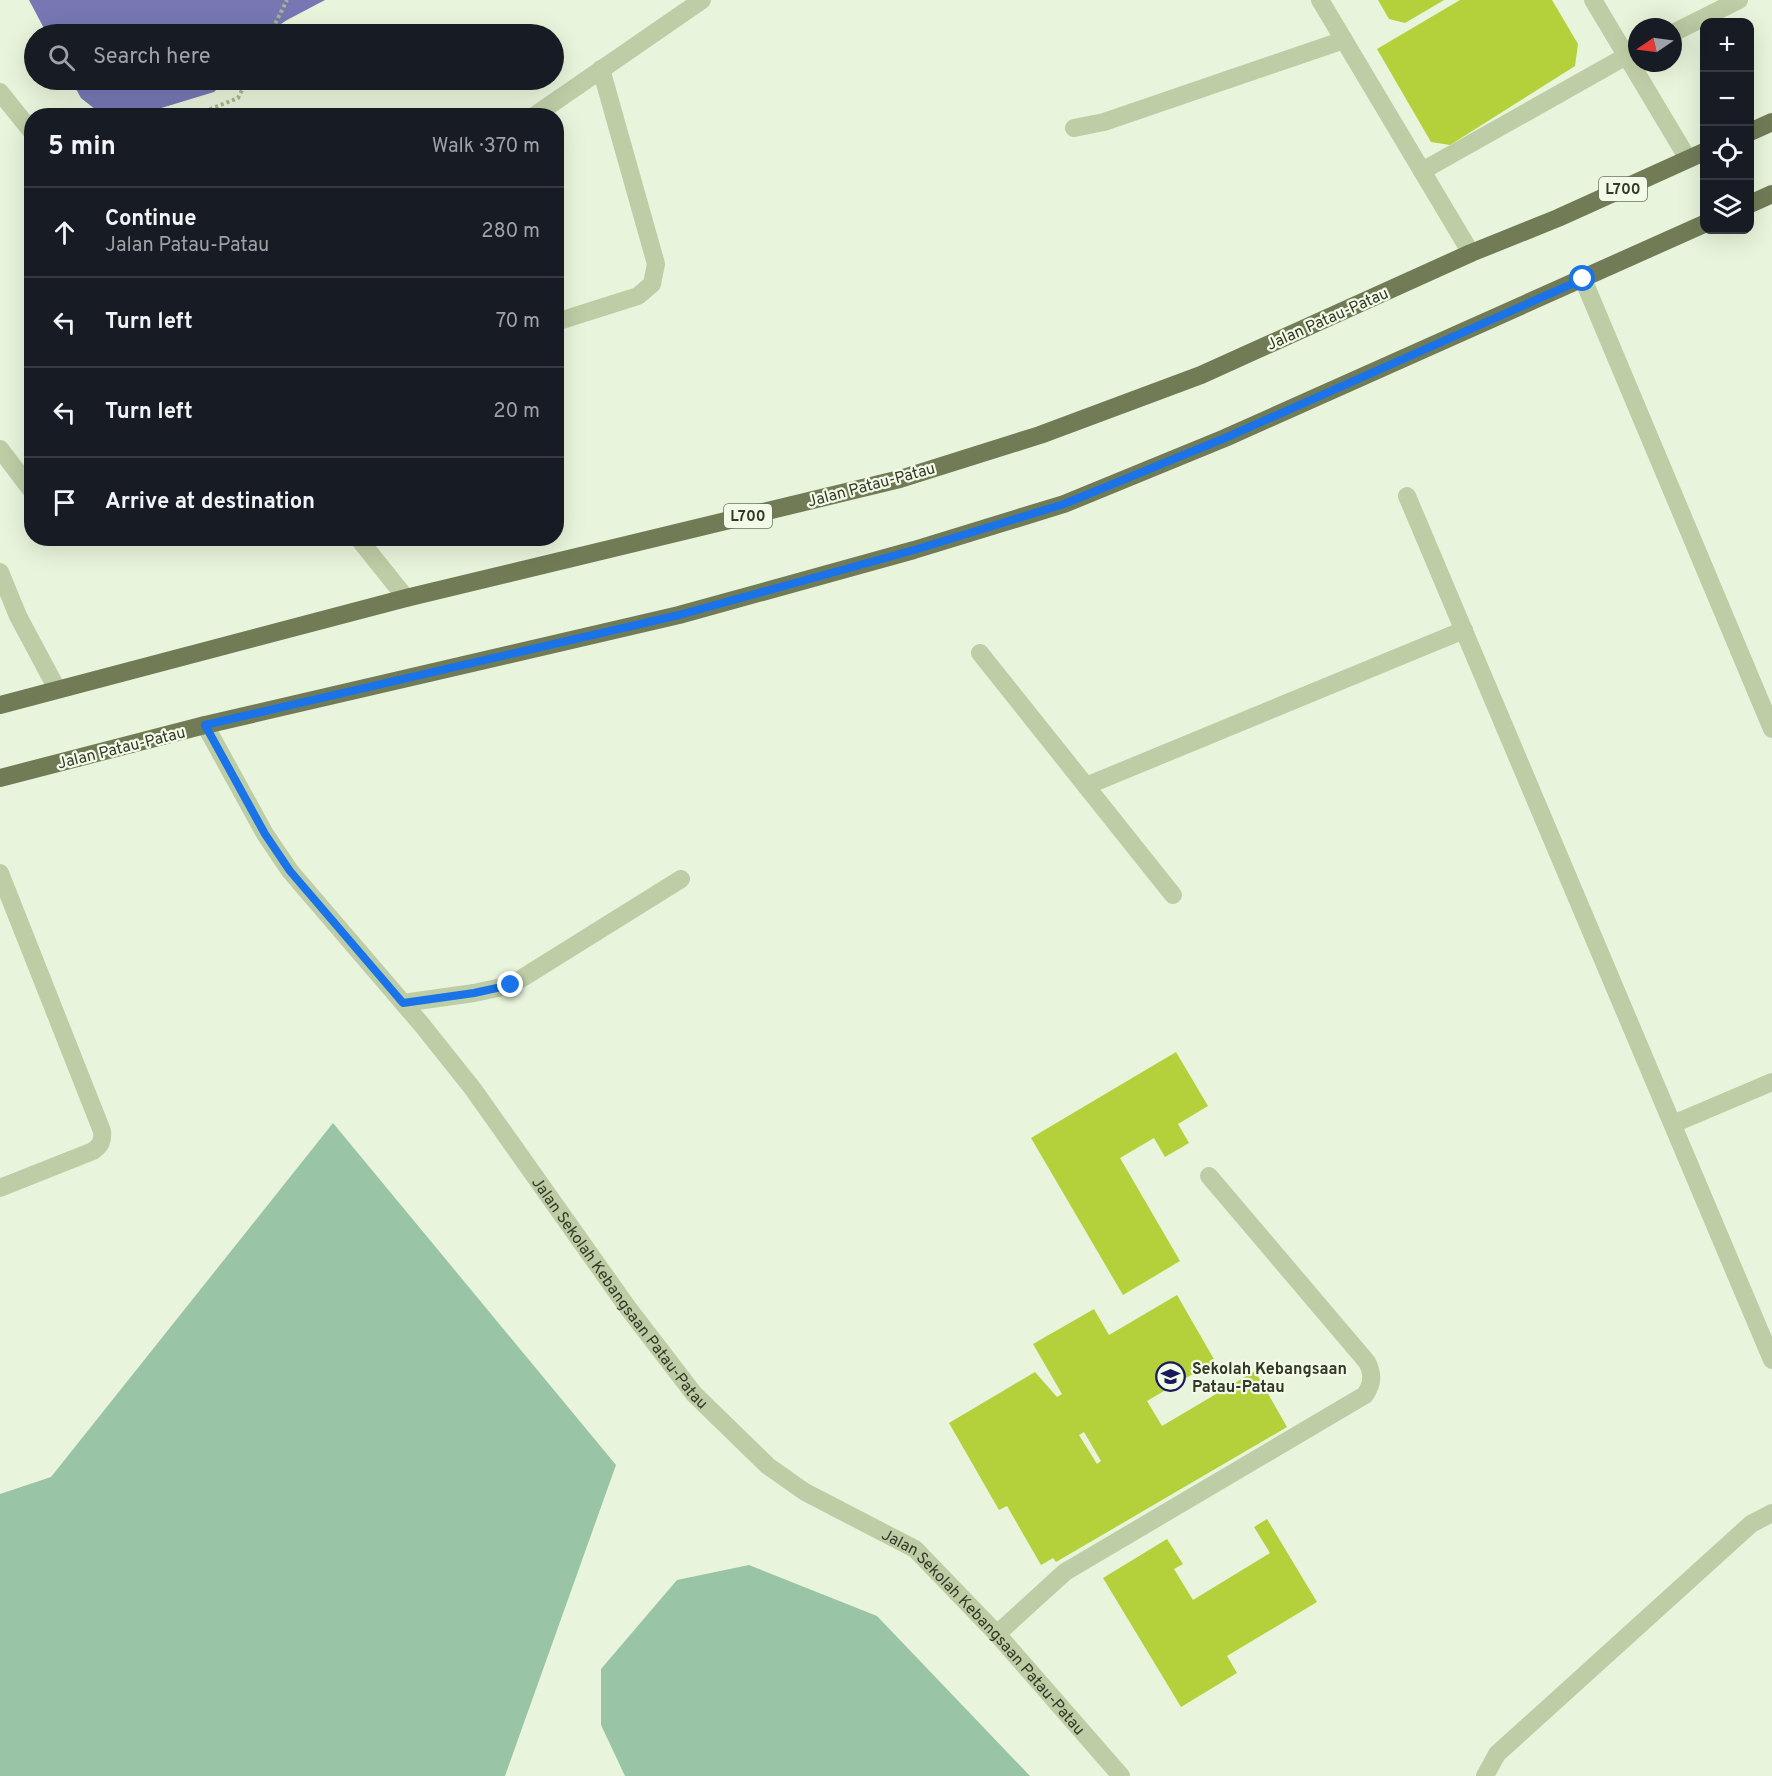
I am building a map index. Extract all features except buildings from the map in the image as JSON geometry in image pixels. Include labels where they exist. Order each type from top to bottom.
[{"type":"main road","points":[[1754,130],[1772,122]]},
{"type":"main road","name":"Jalan Patau-Patau","points":[[0,705],[406,598],[900,479],[1040,435],[1201,375],[1471,253],[1558,218],[1696,156]]},
{"type":"main road","points":[[1754,202],[1772,194]]},
{"type":"main road","name":"Jalan Patau-Patau","points":[[0,778],[205,725],[679,615],[914,550],[1064,504],[1225,438],[1700,226]]},
{"type":"street","points":[[545,108],[702,0]]},
{"type":"street","points":[[1320,0],[1471,253]]},
{"type":"street","points":[[1593,0],[1628,48]]},
{"type":"street","points":[[1682,28],[1739,0]]},
{"type":"street","points":[[1074,128],[1104,122],[1344,40]]},
{"type":"street","points":[[1422,171],[1628,55]]},
{"type":"street","points":[[564,319],[638,296],[652,284],[656,264],[601,69]]},
{"type":"street","points":[[1644,72],[1696,156]]},
{"type":"street","points":[[0,92],[24,122]]},
{"type":"street","points":[[1583,279],[1772,729]]},
{"type":"street","points":[[0,449],[24,480]]},
{"type":"street","points":[[1407,496],[1772,1360]]},
{"type":"street","points":[[364,546],[406,598]]},
{"type":"street","points":[[0,572],[18,616],[57,689]]},
{"type":"street","points":[[1086,786],[1464,630]]},
{"type":"street","points":[[980,653],[1173,896]]},
{"type":"street","name":"Jalan Sekolah Kebangsaan Patau-Patau","points":[[205,725],[265,834],[290,871],[473,1089],[628,1308],[694,1394],[768,1466],[805,1491],[915,1549],[998,1634],[1121,1776]]},
{"type":"street","points":[[0,873],[7,910],[102,1131],[100,1146],[93,1151],[0,1188]]},
{"type":"street","points":[[403,1003],[474,993],[511,985],[681,879]]},
{"type":"street","points":[[1672,1124],[1772,1082]]},
{"type":"street","points":[[998,1634],[1065,1572],[1365,1395],[1370,1387],[1372,1378],[1367,1362],[1209,1176]]},
{"type":"street","points":[[1485,1776],[1497,1754],[1751,1524],[1772,1513]]},
{"type":"path","points":[[275,24],[287,0]]},
{"type":"path","points":[[213,108],[238,98],[242,90]]},
{"type":"green space","points":[[333,1123],[616,1465],[505,1776],[0,1776],[0,1494],[51,1477]]},
{"type":"green space","points":[[749,1565],[877,1616],[1030,1776],[625,1776],[601,1725],[601,1669],[677,1580]]},
{"type":"water","points":[[29,0],[325,0],[281,24],[42,24]]},
{"type":"water","points":[[77,90],[216,90],[161,108],[94,108],[81,98]]},
{"type":"place","name":"Sekolah Kebangsaan Patau-Patau","points":[[1171,1377]]},
{"type":"route","points":[[511,985],[474,993],[403,1003],[290,871],[265,834],[205,725],[679,615],[914,550],[1064,504],[1225,438],[1583,279]]}]
